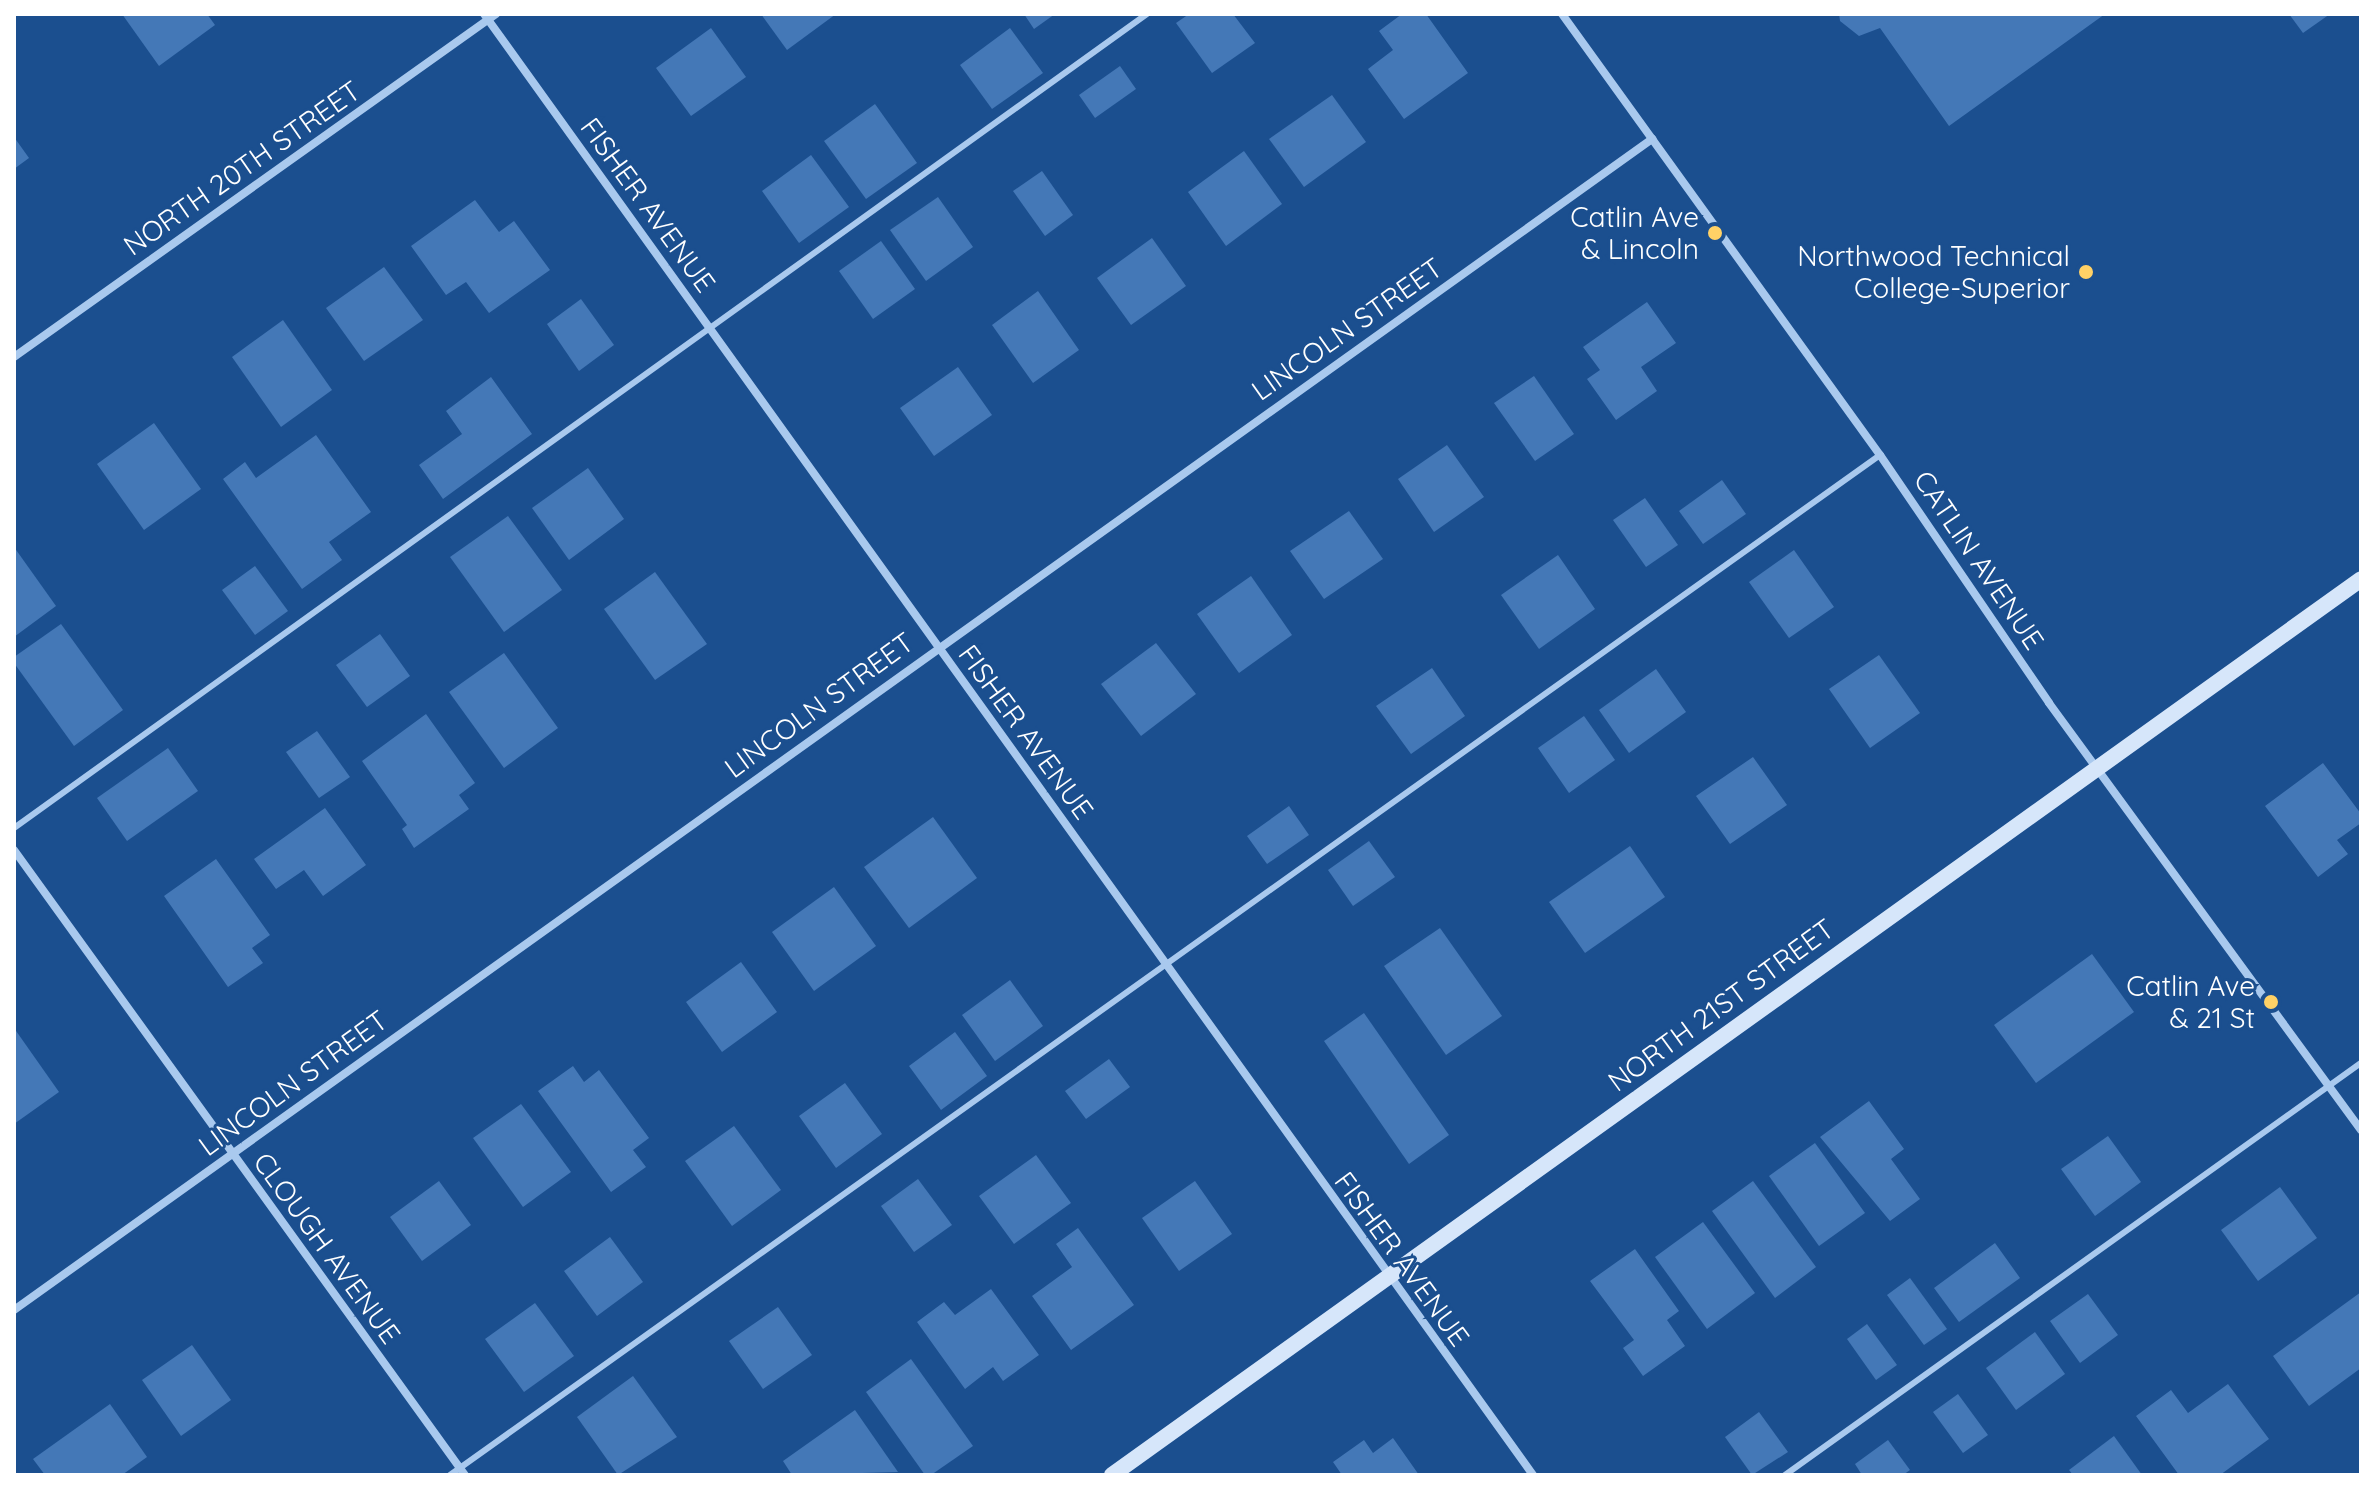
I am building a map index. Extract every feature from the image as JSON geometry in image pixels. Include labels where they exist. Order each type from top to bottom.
[{"type":"street","name":"CATLIN AVENUE","points":[[1562,14],[1880,455],[2097,768],[2361,1130]]},
{"type":"street","name":"FISHER AVENUE","points":[[489,16],[1387,1277],[1533,1475]]},
{"type":"street","name":"NORTH 20TH STREET","points":[[14,357],[489,16]]},
{"type":"street","name":"LINCOLN STREET","points":[[14,1310],[937,647],[1652,139]]},
{"type":"street","name":"NORTH 21ST STREET","points":[[1112,1475],[2361,579]]},
{"type":"street","name":"CLOUGH AVENUE","points":[[14,850],[463,1471]]},
{"type":"lane","points":[[14,828],[711,331],[1147,14]]},
{"type":"lane","points":[[450,1475],[463,1471],[1880,455]]},
{"type":"lane","points":[[1785,1475],[2361,1063]]},
{"type":"building","points":[[122,14],[207,14],[215,25],[159,66]]},
{"type":"building","points":[[761,14],[836,14],[787,50]]},
{"type":"building","points":[[1024,14],[1055,14],[1034,29]]},
{"type":"building","points":[[1189,14],[1233,14],[1255,43],[1212,73],[1176,23]]},
{"type":"building","points":[[1402,14],[1426,14],[1468,73],[1404,119],[1368,69],[1393,50],[1379,31]]},
{"type":"building","points":[[1839,14],[2105,14],[1949,126],[1880,28],[1859,36],[1840,21]]},
{"type":"building","points":[[2289,14],[2330,14],[2303,33]]},
{"type":"building","points":[[711,28],[746,77],[691,116],[656,68]]},
{"type":"building","points":[[1010,28],[1043,73],[992,109],[960,65]]},
{"type":"building","points":[[1120,66],[1136,89],[1095,118],[1079,95]]},
{"type":"building","points":[[1332,95],[1366,142],[1304,187],[1269,139]]},
{"type":"building","points":[[875,104],[917,163],[866,199],[824,141]]},
{"type":"building","points":[[14,137],[29,158],[14,169]]},
{"type":"building","points":[[1244,151],[1282,204],[1226,246],[1188,192]]},
{"type":"building","points":[[811,155],[849,207],[799,243],[762,191]]},
{"type":"building","points":[[1042,171],[1073,215],[1045,236],[1013,191]]},
{"type":"building","points":[[938,197],[973,247],[926,281],[890,230]]},
{"type":"building","points":[[475,200],[499,232],[514,221],[550,270],[489,313],[466,282],[446,295],[411,246]]},
{"type":"building","points":[[1152,238],[1186,286],[1131,325],[1097,278]]},
{"type":"building","points":[[881,241],[915,289],[873,319],[839,271]]},
{"type":"building","points":[[384,267],[423,320],[364,361],[326,308]]},
{"type":"building","points":[[1038,291],[1079,350],[1033,383],[992,325]]},
{"type":"building","points":[[581,299],[614,345],[579,371],[547,324]]},
{"type":"building","points":[[1647,302],[1676,343],[1641,367],[1657,391],[1616,420],[1587,379],[1600,370],[1583,347]]},
{"type":"building","points":[[283,320],[332,390],[281,427],[232,357]]},
{"type":"building","points":[[958,367],[992,415],[934,456],[900,408]]},
{"type":"building","points":[[1534,376],[1574,434],[1535,461],[1494,403]]},
{"type":"building","points":[[491,377],[532,434],[443,499],[419,465],[462,434],[446,411]]},
{"type":"building","points":[[154,423],[201,489],[144,530],[97,464]]},
{"type":"building","points":[[316,435],[371,512],[329,542],[342,560],[302,589],[223,479],[245,462],[256,478]]},
{"type":"building","points":[[1447,445],[1484,497],[1434,532],[1398,479]]},
{"type":"building","points":[[588,468],[624,519],[569,560],[532,508]]},
{"type":"building","points":[[1722,480],[1746,514],[1703,544],[1679,511]]},
{"type":"building","points":[[1645,498],[1678,545],[1646,567],[1613,520]]},
{"type":"building","points":[[1349,511],[1383,559],[1324,599],[1290,551]]},
{"type":"building","points":[[508,516],[562,590],[504,632],[450,557]]},
{"type":"building","points":[[14,547],[56,606],[14,637]]},
{"type":"building","points":[[1794,550],[1834,607],[1789,638],[1749,582]]},
{"type":"building","points":[[1558,555],[1595,609],[1539,649],[1501,595]]},
{"type":"building","points":[[255,566],[288,611],[255,635],[222,590]]},
{"type":"building","points":[[655,572],[707,644],[655,680],[604,609]]},
{"type":"building","points":[[1251,576],[1292,635],[1239,673],[1197,614]]},
{"type":"building","points":[[61,624],[123,710],[74,746],[14,663],[14,657]]},
{"type":"building","points":[[380,634],[410,676],[367,707],[336,665]]},
{"type":"building","points":[[1156,643],[1196,694],[1141,736],[1101,684]]},
{"type":"building","points":[[504,653],[558,728],[504,768],[449,692]]},
{"type":"building","points":[[1879,655],[1920,713],[1870,748],[1829,689]]},
{"type":"building","points":[[1432,668],[1465,716],[1411,754],[1376,706]]},
{"type":"building","points":[[1656,669],[1686,712],[1629,753],[1599,710]]},
{"type":"building","points":[[426,714],[475,783],[459,795],[469,809],[414,848],[402,829],[407,825],[362,761]]},
{"type":"building","points":[[1584,716],[1615,760],[1569,793],[1538,748]]},
{"type":"building","points":[[317,731],[350,777],[319,798],[286,752]]},
{"type":"building","points":[[168,748],[198,791],[127,841],[97,798]]},
{"type":"building","points":[[1753,757],[1787,805],[1730,844],[1696,796]]},
{"type":"building","points":[[2323,763],[2361,814],[2361,823],[2337,840],[2348,854],[2318,877],[2265,806]]},
{"type":"building","points":[[1289,806],[1309,835],[1267,864],[1247,836]]},
{"type":"building","points":[[325,808],[366,865],[323,896],[304,870],[276,889],[254,859]]},
{"type":"building","points":[[933,817],[977,878],[909,928],[864,867]]},
{"type":"building","points":[[1369,841],[1395,877],[1353,906],[1328,870]]},
{"type":"building","points":[[1630,846],[1665,897],[1585,953],[1549,902]]},
{"type":"building","points":[[216,859],[270,935],[252,948],[263,963],[228,987],[164,896]]},
{"type":"building","points":[[834,887],[876,946],[814,991],[772,932]]},
{"type":"building","points":[[1440,928],[1502,1016],[1446,1055],[1384,966]]},
{"type":"building","points":[[2092,954],[2134,1012],[2036,1083],[1994,1025]]},
{"type":"building","points":[[741,962],[777,1012],[722,1052],[686,1002]]},
{"type":"building","points":[[1010,980],[1043,1026],[995,1061],[962,1015]]},
{"type":"building","points":[[1364,1013],[1449,1135],[1409,1164],[1324,1041]]},
{"type":"building","points":[[14,1028],[59,1092],[14,1124]]},
{"type":"building","points":[[955,1032],[987,1076],[941,1110],[909,1066]]},
{"type":"building","points":[[1109,1059],[1130,1087],[1086,1119],[1065,1091]]},
{"type":"building","points":[[573,1066],[584,1082],[599,1070],[649,1138],[633,1150],[646,1167],[611,1192],[538,1091]]},
{"type":"building","points":[[845,1083],[882,1134],[836,1168],[799,1116]]},
{"type":"building","points":[[1869,1101],[1904,1149],[1891,1159],[1920,1199],[1890,1221],[1820,1137]]},
{"type":"building","points":[[521,1104],[571,1172],[523,1207],[473,1138]]},
{"type":"building","points":[[734,1126],[781,1190],[732,1226],[685,1161]]},
{"type":"building","points":[[2108,1136],[2141,1182],[2095,1216],[2061,1169]]},
{"type":"building","points":[[1815,1143],[1865,1213],[1819,1246],[1769,1176]]},
{"type":"building","points":[[1036,1155],[1071,1203],[1014,1244],[979,1196]]},
{"type":"building","points":[[918,1179],[952,1225],[914,1252],[881,1206]]},
{"type":"building","points":[[439,1181],[471,1225],[422,1261],[390,1217]]},
{"type":"building","points":[[1195,1181],[1232,1234],[1179,1271],[1142,1218]]},
{"type":"building","points":[[1753,1181],[1816,1267],[1775,1298],[1712,1211]]},
{"type":"building","points":[[2280,1187],[2317,1238],[2258,1281],[2221,1230]]},
{"type":"building","points":[[1703,1222],[1755,1293],[1707,1329],[1655,1257]]},
{"type":"building","points":[[1078,1228],[1134,1305],[1071,1350],[1032,1296],[1072,1267],[1056,1244]]},
{"type":"building","points":[[610,1237],[643,1282],[597,1316],[564,1271]]},
{"type":"building","points":[[1995,1243],[2020,1278],[1959,1322],[1934,1288]]},
{"type":"building","points":[[1635,1249],[1679,1311],[1667,1320],[1685,1346],[1643,1376],[1623,1348],[1634,1340],[1590,1281]]},
{"type":"building","points":[[1910,1278],[1947,1329],[1924,1345],[1887,1295]]},
{"type":"building","points":[[991,1289],[1039,1355],[1003,1381],[993,1367],[965,1389],[917,1322],[944,1302],[955,1315]]},
{"type":"building","points":[[2361,1292],[2361,1368],[2309,1406],[2273,1356]]},
{"type":"building","points":[[2088,1294],[2118,1335],[2080,1363],[2050,1321]]},
{"type":"building","points":[[535,1303],[574,1356],[524,1392],[485,1339]]},
{"type":"building","points":[[778,1307],[812,1355],[763,1389],[729,1341]]},
{"type":"building","points":[[1867,1324],[1897,1365],[1876,1380],[1847,1339]]},
{"type":"building","points":[[2035,1332],[2065,1374],[2016,1410],[1986,1368]]},
{"type":"building","points":[[192,1345],[231,1400],[181,1436],[142,1380]]},
{"type":"building","points":[[911,1359],[973,1446],[931,1475],[925,1475],[866,1392]]},
{"type":"building","points":[[633,1376],[677,1437],[618,1475],[577,1417]]},
{"type":"building","points":[[2228,1384],[2269,1439],[2220,1475],[2179,1475],[2136,1416],[2171,1390],[2188,1413]]},
{"type":"building","points":[[1958,1394],[1988,1435],[1963,1453],[1933,1412]]},
{"type":"building","points":[[110,1404],[147,1457],[122,1475],[45,1475],[33,1459]]},
{"type":"building","points":[[855,1410],[898,1472],[792,1475],[783,1461]]},
{"type":"building","points":[[1759,1412],[1788,1452],[1752,1475],[1725,1437]]},
{"type":"building","points":[[2114,1436],[2142,1475],[2073,1475],[2069,1470]]},
{"type":"building","points":[[1393,1438],[1419,1475],[1342,1475],[1333,1462],[1364,1440],[1373,1453]]},
{"type":"building","points":[[1888,1440],[1910,1470],[1903,1475],[1862,1475],[1855,1464]]},
{"type":"place","name":"Catlin Ave & Lincoln","points":[[1715,233]]},
{"type":"place","name":"Northwood Technical College-Superior","points":[[2086,272]]},
{"type":"place","name":"Catlin Ave & 21 St","points":[[2271,1002]]}]
